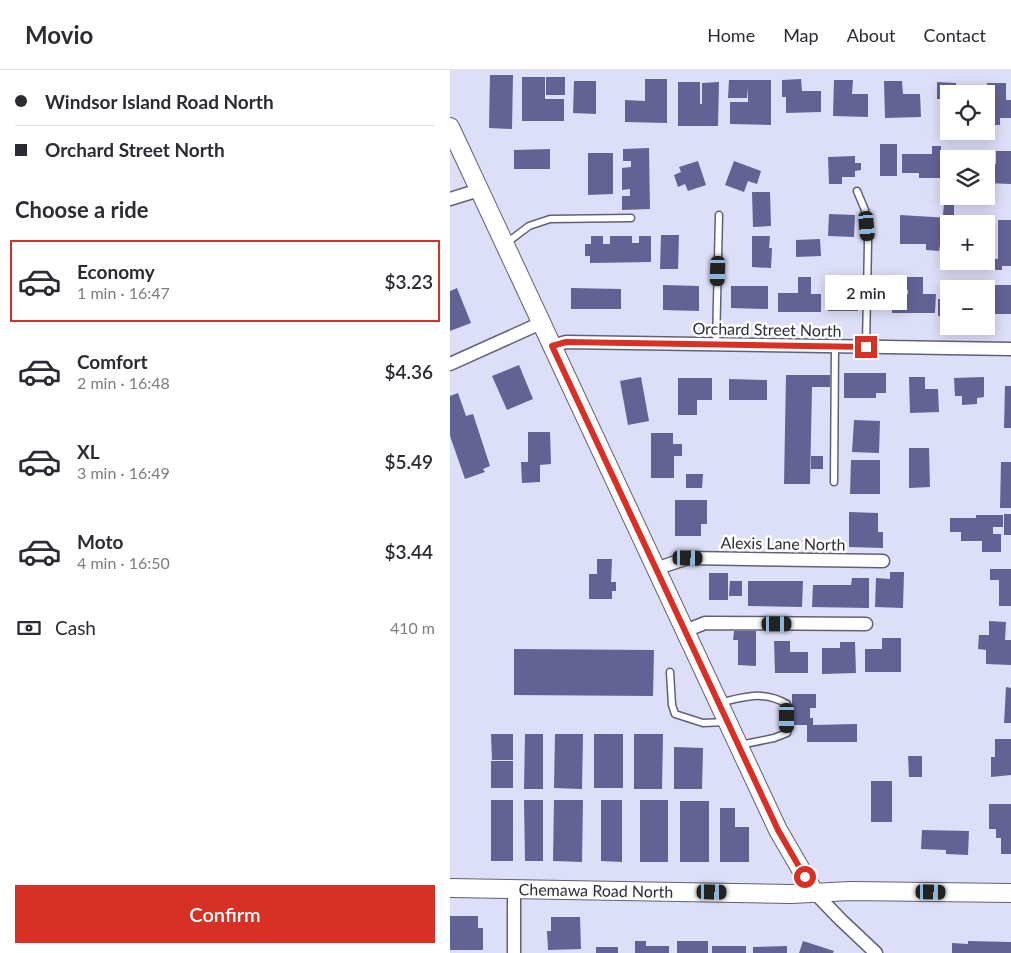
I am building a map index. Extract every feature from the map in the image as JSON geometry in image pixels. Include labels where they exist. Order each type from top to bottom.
[{"type":"street","points":[[450,127],[778,830],[814,892],[840,920],[876,953]]},
{"type":"street","points":[[450,199],[479,190]]},
{"type":"street","points":[[450,364],[541,323]]},
{"type":"street","name":"Orchard Street North","points":[[552,346],[566,342],[1011,349]]},
{"type":"street","name":"Alexis Lane North","points":[[655,569],[688,558],[883,561]]},
{"type":"street","points":[[685,631],[705,623],[866,624]]},
{"type":"street","name":"Chemawa Road North","points":[[450,888],[791,894],[814,892],[1011,893]]},
{"type":"street","points":[[514,889],[514,953]]},
{"type":"lane","points":[[857,191],[865,210],[868,242],[866,347]]},
{"type":"lane","points":[[716,345],[719,215]]},
{"type":"lane","points":[[504,245],[529,226],[550,219],[631,218]]},
{"type":"lane","points":[[834,482],[835,346]]},
{"type":"lane","points":[[670,672],[672,705],[675,714],[703,723],[727,722]]},
{"type":"lane","points":[[718,703],[753,695],[775,697],[787,704],[787,733],[774,738],[738,745]]},
{"type":"building","points":[[490,75],[513,75],[512,129],[489,128]]},
{"type":"building","points":[[522,77],[545,77],[545,99],[564,99],[564,121],[522,121]]},
{"type":"building","points":[[546,77],[565,77],[565,95],[546,95]]},
{"type":"building","points":[[645,79],[667,79],[667,123],[625,122],[625,100],[645,101]]},
{"type":"building","points":[[801,79],[802,91],[821,91],[821,112],[786,113],[786,97],[782,97],[782,80]]},
{"type":"building","points":[[729,80],[771,80],[771,125],[730,124],[730,102],[748,102],[748,87],[747,98],[728,98]]},
{"type":"building","points":[[834,80],[853,80],[852,94],[868,94],[868,117],[833,116]]},
{"type":"building","points":[[574,81],[596,81],[596,114],[573,113]]},
{"type":"building","points":[[884,81],[902,81],[903,94],[920,94],[921,117],[885,118]]},
{"type":"building","points":[[678,82],[700,82],[700,104],[702,104],[702,83],[719,82],[718,126],[678,126]]},
{"type":"building","points":[[937,82],[956,83],[956,85],[940,85],[940,99],[937,99]]},
{"type":"building","points":[[987,83],[1006,83],[1006,100],[1011,100],[1011,118],[1000,118],[1000,125],[995,125],[995,85],[987,85]]},
{"type":"building","points":[[880,144],[897,144],[897,176],[880,176]]},
{"type":"building","points":[[932,146],[941,146],[940,178],[919,178],[919,173],[902,173],[902,154],[932,154]]},
{"type":"building","points":[[649,148],[650,209],[622,210],[622,196],[630,196],[630,189],[622,190],[622,168],[631,167],[631,161],[623,161],[623,149]]},
{"type":"building","points":[[550,149],[550,169],[514,169],[514,150]]},
{"type":"building","points":[[996,151],[1011,151],[1011,184],[995,183]]},
{"type":"building","points":[[588,153],[613,153],[613,194],[588,195]]},
{"type":"building","points":[[855,156],[855,163],[861,163],[861,170],[855,171],[855,177],[842,177],[842,184],[829,184],[828,157]]},
{"type":"building","points":[[698,161],[706,185],[688,191],[685,184],[678,187],[674,175],[681,172],[679,167]]},
{"type":"building","points":[[734,161],[761,171],[757,184],[748,181],[744,192],[725,185]]},
{"type":"building","points":[[752,192],[770,192],[771,226],[753,227]]},
{"type":"building","points":[[944,205],[954,205],[954,215],[943,215]]},
{"type":"building","points":[[829,214],[855,215],[854,237],[828,236]]},
{"type":"building","points":[[900,215],[940,217],[939,251],[926,250],[926,244],[900,244]]},
{"type":"building","points":[[998,220],[1011,220],[1011,266],[1002,266],[1002,270],[995,270],[995,259],[998,259]]},
{"type":"building","points":[[661,235],[679,235],[678,269],[660,269]]},
{"type":"building","points":[[591,236],[603,236],[603,244],[610,244],[610,236],[632,236],[632,243],[639,243],[639,236],[651,236],[651,262],[590,263],[590,256],[585,256],[585,244],[591,244]]},
{"type":"building","points":[[752,236],[770,236],[769,248],[772,248],[771,268],[752,267]]},
{"type":"building","points":[[820,239],[821,256],[796,257],[796,240]]},
{"type":"building","points":[[798,277],[811,277],[811,294],[821,294],[821,312],[778,312],[778,293],[798,293]]},
{"type":"building","points":[[892,277],[923,277],[923,294],[936,294],[935,313],[892,313],[892,294],[908,294],[908,290],[892,290]]},
{"type":"building","points":[[663,285],[699,286],[699,311],[663,310]]},
{"type":"building","points":[[995,285],[1011,285],[1011,314],[995,314]]},
{"type":"building","points":[[731,286],[768,286],[768,309],[731,308]]},
{"type":"building","points":[[841,286],[859,286],[858,311],[828,311],[828,293],[841,294]]},
{"type":"building","points":[[457,288],[471,323],[450,331],[450,291]]},
{"type":"building","points":[[571,288],[621,289],[621,309],[571,309]]},
{"type":"building","points":[[938,299],[940,299],[940,316],[938,316]]},
{"type":"building","points":[[519,365],[533,399],[507,410],[492,376]]},
{"type":"building","points":[[844,373],[886,373],[886,393],[876,393],[876,398],[844,398]]},
{"type":"building","points":[[786,375],[830,375],[830,387],[812,387],[810,484],[784,484]]},
{"type":"building","points":[[641,377],[649,421],[628,425],[620,381]]},
{"type":"building","points":[[909,377],[925,377],[925,389],[938,389],[939,412],[910,413]]},
{"type":"building","points":[[984,377],[984,397],[977,398],[977,404],[962,405],[962,396],[955,396],[954,378]]},
{"type":"building","points":[[678,378],[712,378],[712,400],[697,400],[697,415],[678,415]]},
{"type":"building","points":[[729,379],[767,380],[767,400],[729,400]]},
{"type":"building","points":[[1005,386],[1011,386],[1011,428],[1004,428]]},
{"type":"building","points":[[458,393],[466,416],[473,414],[490,466],[483,469],[485,472],[465,479],[450,436],[450,396]]},
{"type":"building","points":[[854,420],[880,421],[879,453],[852,452]]},
{"type":"building","points":[[528,432],[550,432],[551,464],[540,465],[540,482],[522,483],[521,462],[528,462]]},
{"type":"building","points":[[651,433],[673,433],[673,444],[682,444],[682,456],[674,456],[674,478],[651,478]]},
{"type":"building","points":[[909,448],[929,448],[930,487],[909,488]]},
{"type":"building","points":[[811,456],[823,456],[823,469],[811,469]]},
{"type":"building","points":[[851,460],[880,460],[880,494],[850,494]]},
{"type":"building","points":[[1001,462],[1011,462],[1011,508],[1000,508]]},
{"type":"building","points":[[686,474],[703,474],[702,488],[686,488]]},
{"type":"building","points":[[675,500],[707,500],[707,524],[701,524],[701,536],[675,536]]},
{"type":"building","points":[[849,512],[878,513],[878,532],[883,532],[883,548],[849,547]]},
{"type":"building","points":[[1004,514],[1011,514],[1011,535],[1004,535]]},
{"type":"building","points":[[976,515],[1003,515],[1003,527],[993,527],[993,534],[1001,534],[1001,552],[982,552],[982,541],[961,541],[961,532],[950,532],[950,518],[976,518]]},
{"type":"building","points":[[597,559],[612,559],[611,582],[616,582],[616,591],[612,591],[612,599],[589,599],[589,574],[597,574]]},
{"type":"building","points":[[990,569],[1011,569],[1011,606],[999,606],[999,580],[990,580]]},
{"type":"building","points":[[890,572],[904,572],[903,608],[875,607],[876,578],[890,579]]},
{"type":"building","points":[[709,573],[728,573],[728,600],[709,600]]},
{"type":"building","points":[[852,578],[869,578],[869,608],[812,607],[813,585],[851,585]]},
{"type":"building","points":[[730,581],[742,581],[742,596],[729,596]]},
{"type":"building","points":[[748,581],[803,581],[802,607],[748,606]]},
{"type":"building","points":[[989,621],[1006,622],[1005,640],[1011,640],[1011,665],[986,664],[986,650],[978,649],[979,635],[989,635]]},
{"type":"building","points":[[734,631],[756,631],[756,666],[738,665],[738,640],[733,640]]},
{"type":"building","points":[[882,638],[901,638],[901,672],[865,672],[865,649],[882,649]]},
{"type":"building","points":[[774,641],[790,641],[790,652],[808,652],[808,673],[775,673]]},
{"type":"building","points":[[840,642],[855,642],[856,673],[822,674],[822,648],[840,648]]},
{"type":"building","points":[[514,649],[654,650],[653,696],[514,695]]},
{"type":"building","points":[[1006,687],[1011,688],[1011,723],[1004,723]]},
{"type":"building","points":[[792,694],[816,694],[816,708],[810,708],[810,718],[813,718],[813,725],[857,724],[857,742],[807,742],[807,725],[792,725]]},
{"type":"building","points":[[491,734],[513,734],[513,760],[492,760]]},
{"type":"building","points":[[525,734],[543,734],[543,789],[524,789]]},
{"type":"building","points":[[555,734],[583,734],[582,789],[554,788]]},
{"type":"building","points":[[594,734],[623,734],[623,788],[594,788]]},
{"type":"building","points":[[634,734],[663,734],[662,789],[634,789]]},
{"type":"building","points":[[995,739],[1011,739],[1011,775],[991,777],[991,757],[995,757]]},
{"type":"building","points":[[674,747],[703,748],[702,789],[674,789]]},
{"type":"building","points":[[908,756],[922,756],[922,777],[909,777]]},
{"type":"building","points":[[491,761],[513,761],[513,788],[491,788]]},
{"type":"building","points":[[871,781],[892,781],[892,822],[871,822]]},
{"type":"building","points":[[491,800],[513,800],[513,861],[491,861]]},
{"type":"building","points":[[524,800],[543,800],[543,861],[525,861]]},
{"type":"building","points":[[554,800],[583,800],[582,862],[553,861]]},
{"type":"building","points":[[601,800],[622,800],[622,862],[601,861]]},
{"type":"building","points":[[640,800],[668,800],[668,862],[640,862]]},
{"type":"building","points":[[680,801],[709,801],[709,862],[680,862]]},
{"type":"building","points":[[989,804],[1011,804],[1011,854],[1001,854],[1001,838],[996,838],[996,829],[989,829]]},
{"type":"building","points":[[720,808],[735,808],[735,827],[749,827],[749,862],[720,862]]},
{"type":"building","points":[[922,830],[969,831],[968,855],[946,854],[946,850],[921,849]]},
{"type":"building","points":[[450,916],[478,916],[478,928],[483,928],[483,950],[450,950]]},
{"type":"building","points":[[551,917],[580,917],[581,949],[548,950],[547,931],[551,931]]},
{"type":"building","points":[[635,941],[646,941],[646,946],[669,946],[669,953],[635,953]]},
{"type":"building","points":[[677,941],[708,941],[708,953],[677,953]]},
{"type":"building","points":[[803,941],[834,951],[833,953],[799,953]]},
{"type":"building","points":[[968,941],[1011,942],[1011,953],[952,953],[952,943],[968,944]]},
{"type":"building","points":[[712,946],[746,946],[746,953],[712,953]]},
{"type":"building","points":[[787,946],[787,953],[753,953],[753,947]]},
{"type":"building","points":[[596,947],[618,947],[618,953],[596,953]]},
{"type":"route","points":[[805,877],[778,830],[552,346],[566,342],[866,347]]}]
